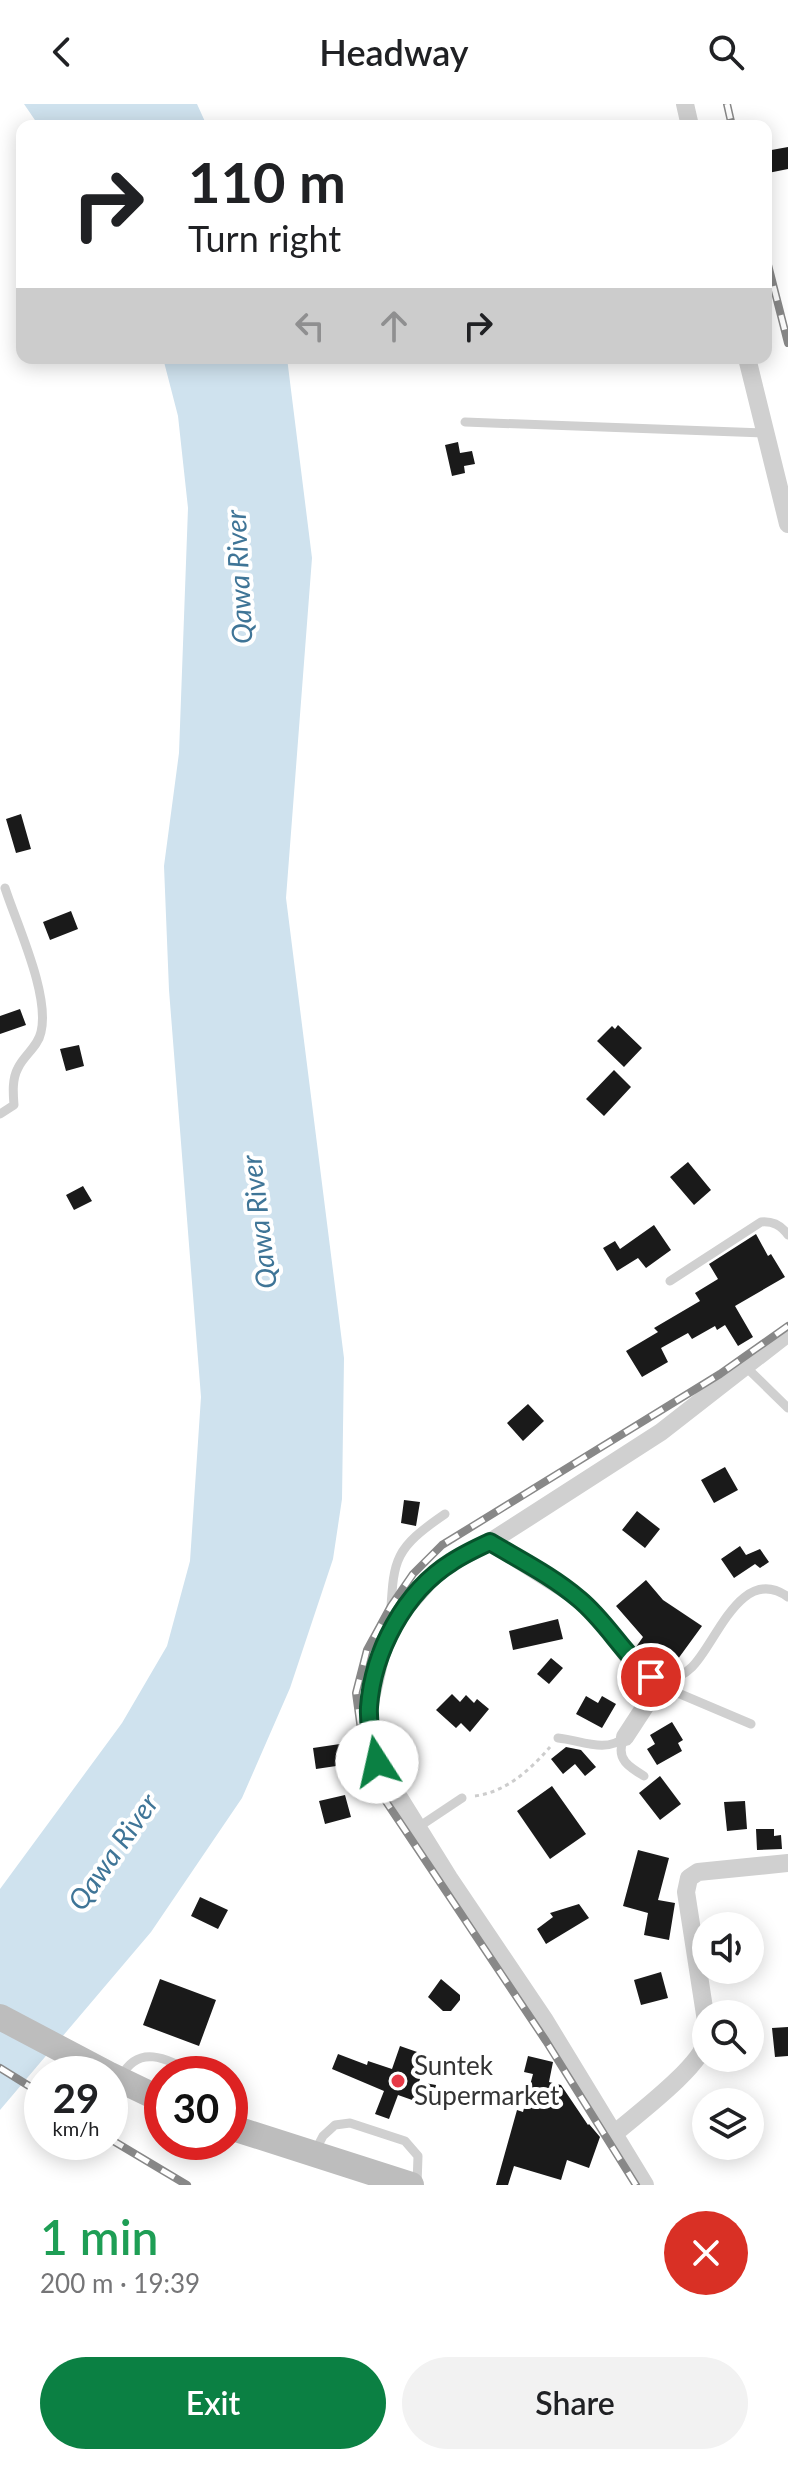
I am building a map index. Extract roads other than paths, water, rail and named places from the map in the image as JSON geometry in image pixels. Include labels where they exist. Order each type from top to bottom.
[{"type":"main road","points":[[0,2017],[74,2056]]},
{"type":"main road","points":[[248,2133],[414,2185]]},
{"type":"street","points":[[748,364],[788,520]]},
{"type":"street","points":[[645,2185],[544,2019],[417,1828],[377,1762],[370,1732],[369,1707],[389,1635],[400,1614],[429,1581],[450,1563],[490,1542],[625,1457],[747,1368],[788,1333]]},
{"type":"street","points":[[490,1542],[580,1599],[607,1627],[632,1662],[659,1685],[625,1737]]},
{"type":"street","points":[[703,2000],[686,1892],[689,1878],[698,1872],[788,1863]]},
{"type":"street","points":[[614,2134],[692,2066]]},
{"type":"lane","points":[[465,422],[765,433]]},
{"type":"lane","points":[[0,1114],[14,1105],[17,1068],[41,1035],[43,1021],[34,966],[5,888]]},
{"type":"lane","points":[[670,1281],[761,1222],[770,1221],[788,1235]]},
{"type":"lane","points":[[747,1368],[788,1408]]},
{"type":"lane","points":[[389,1635],[394,1572],[401,1550],[414,1535],[445,1514]]},
{"type":"lane","points":[[659,1685],[694,1666],[728,1613],[745,1596],[761,1590],[781,1592],[788,1597]]},
{"type":"lane","points":[[659,1685],[751,1724]]},
{"type":"lane","points":[[558,1738],[610,1746],[618,1744],[625,1737]]},
{"type":"lane","points":[[625,1737],[620,1750],[623,1760],[644,1776]]},
{"type":"lane","points":[[417,1828],[462,1798]]},
{"type":"lane","points":[[313,2155],[323,2136],[335,2125],[350,2123],[405,2141],[418,2156],[414,2185]]},
{"type":"water","points":[[24,104],[197,104],[204,120],[35,120]]},
{"type":"water","name":"Qawa River","points":[[165,364],[288,364],[312,558],[286,898],[344,1358],[342,1499],[333,1559],[290,1688],[242,1798],[151,1932],[46,2056],[24,2056],[24,2082],[0,2110],[0,1889],[122,1723],[167,1646],[190,1561],[201,1397],[169,990],[164,866],[179,753],[188,508],[178,416]]},
{"type":"railway","points":[[727,104],[731,120]]},
{"type":"railway","points":[[772,280],[788,343]]},
{"type":"railway","points":[[636,2185],[546,2041],[381,1794],[361,1730],[356,1693],[367,1650],[391,1606],[413,1574],[442,1545],[720,1374],[788,1326]]},
{"type":"railway","points":[[0,2068],[24,2083]]},
{"type":"railway","points":[[128,2150],[187,2185]]},
{"type":"place","name":"Suntek Supermarket","points":[[398,2081]]}]
